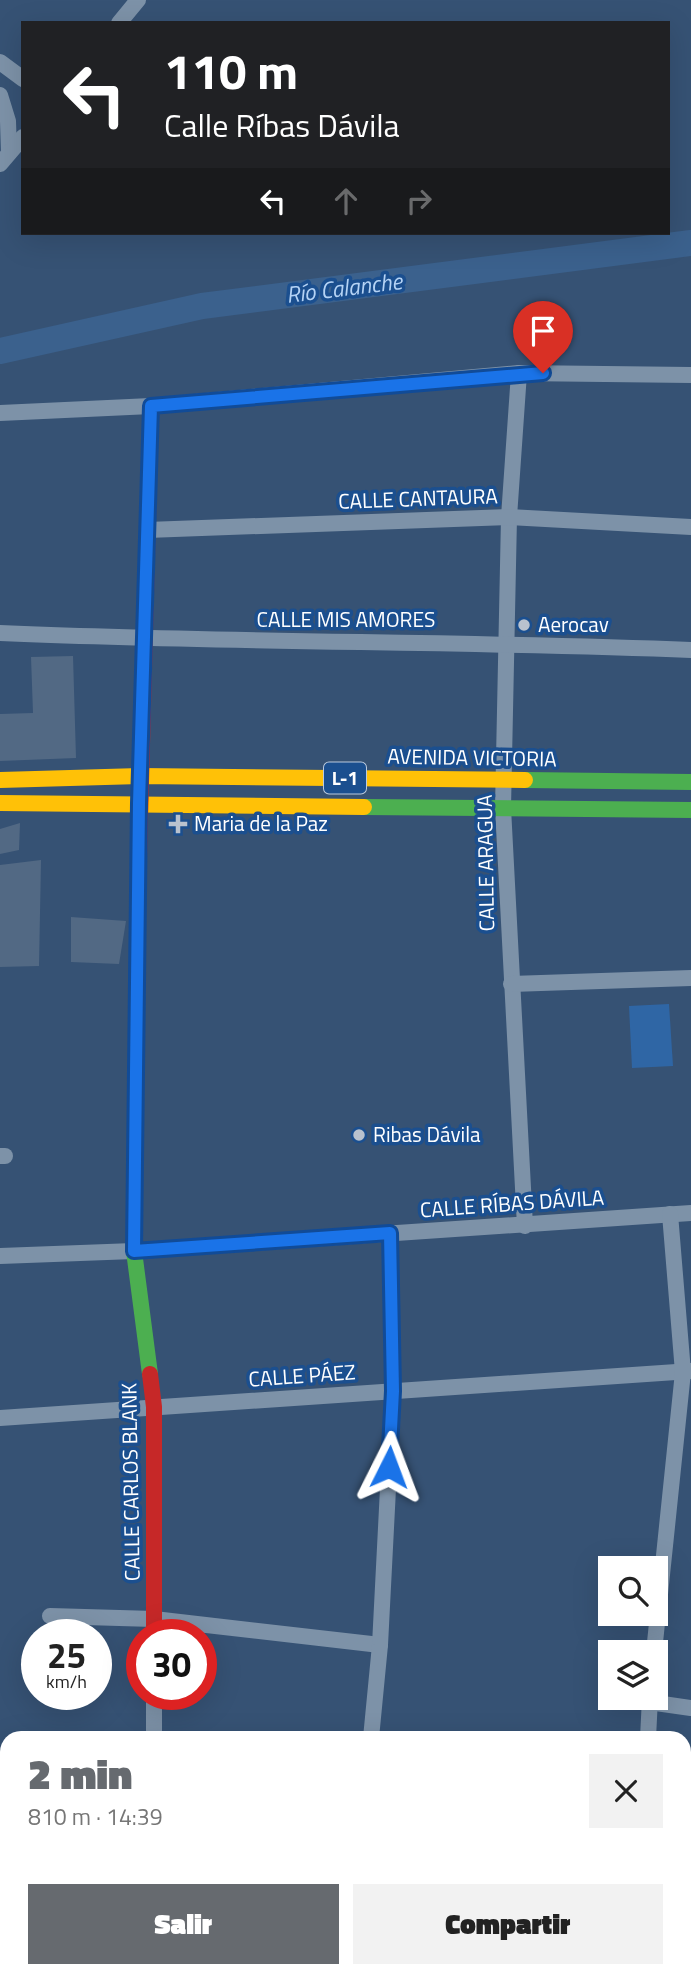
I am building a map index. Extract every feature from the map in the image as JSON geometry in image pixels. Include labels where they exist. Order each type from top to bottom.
[{"type":"main road","name":"CALLE CARLOS BLANK","points":[[151,406],[139,803],[134,1251],[154,1408],[154,1619]]},
{"type":"main road","name":"AVENIDA VICTORIA","points":[[0,780],[140,776],[691,782]]},
{"type":"main road","name":"L-1","points":[[0,803],[691,810]]},
{"type":"street","points":[[121,21],[138,0]]},
{"type":"street","points":[[0,62],[21,78]]},
{"type":"street","points":[[0,94],[8,121],[4,158]]},
{"type":"street","points":[[4,158],[21,139]]},
{"type":"street","points":[[0,413],[151,406],[519,373],[691,374]]},
{"type":"street","name":"CALLE ARAGUA","points":[[519,373],[509,517],[503,808],[526,1226]]},
{"type":"street","name":"CALLE CANTAURA","points":[[147,530],[509,517],[691,527]]},
{"type":"street","name":"CALLE MIS AMORES","points":[[0,634],[144,639],[505,642],[691,650]]},
{"type":"street","points":[[511,984],[691,978]]},
{"type":"street","name":"CALLE RÍBAS DÁVILA","points":[[0,1256],[134,1251],[691,1213]]},
{"type":"street","points":[[655,1640],[687,1371],[670,1214]]},
{"type":"street","points":[[372,1731],[380,1645],[393,1391],[390,1233]]},
{"type":"street","name":"CALLE PÁEZ","points":[[0,1418],[687,1371]]},
{"type":"street","points":[[50,1616],[126,1624]]},
{"type":"street","points":[[217,1632],[380,1645]]},
{"type":"street","points":[[668,1704],[691,1708]]},
{"type":"street","points":[[154,1710],[154,1731]]},
{"type":"street","points":[[648,1731],[649,1710]]},
{"type":"shaded area","points":[[669,1004],[673,1066],[632,1068],[629,1006]]},
{"type":"building","points":[[73,656],[76,758],[0,761],[0,714],[33,713],[31,657]]},
{"type":"building","points":[[20,823],[19,850],[0,854],[0,829]]},
{"type":"building","points":[[41,860],[39,966],[0,967],[0,865]]},
{"type":"building","points":[[71,917],[126,921],[119,964],[71,962]]},
{"type":"waterway","name":"Río Calanche","points":[[0,351],[202,306],[691,243]]},
{"type":"traffic: fast","points":[[525,780],[691,782]]},
{"type":"traffic: fast","points":[[364,807],[691,810]]},
{"type":"traffic: fast","points":[[138,895],[134,1251],[150,1374]]},
{"type":"traffic: slow","points":[[0,780],[140,776],[525,780]]},
{"type":"traffic: slow","points":[[0,803],[364,807]]},
{"type":"traffic: jam","points":[[138,895],[151,406]]},
{"type":"traffic: jam","points":[[150,1374],[154,1407],[154,1619]]},
{"type":"place","name":"Aerocav","points":[[524,625]]},
{"type":"place","name":"Maria de la Paz","points":[[178,824]]},
{"type":"place","name":"Ribas Dávila","points":[[359,1135]]},
{"type":"route","points":[[389,1467],[393,1391],[390,1233],[134,1251],[139,803],[151,406],[543,373]]}]
